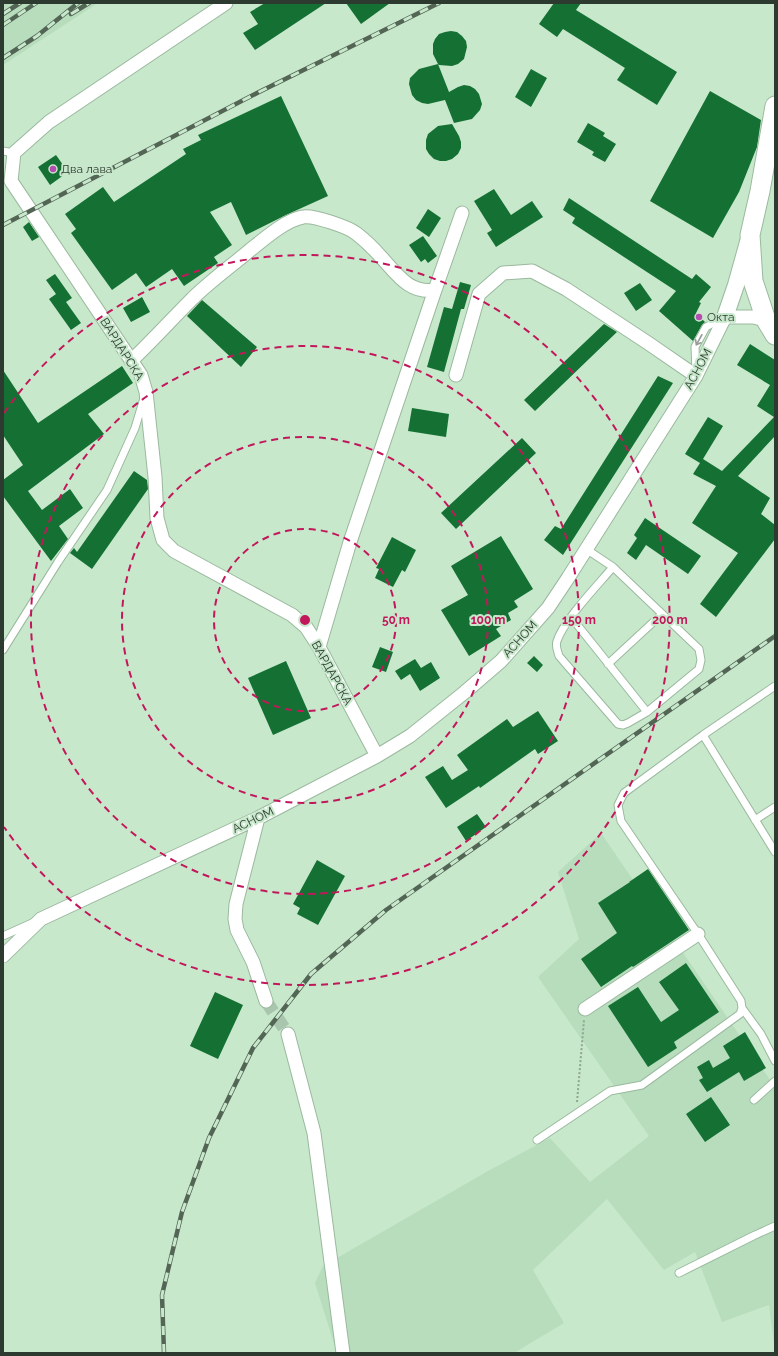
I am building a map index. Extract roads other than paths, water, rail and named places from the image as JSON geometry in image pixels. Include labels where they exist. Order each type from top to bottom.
[{"type":"main road","name":"АСНОМ","points":[[750,235],[760,191],[775,106]]},
{"type":"main road","points":[[750,235],[753,281],[770,327]]},
{"type":"street","name":"ВАРДАРСКА","points":[[226,3],[49,122],[9,152],[7,183],[141,375],[146,392],[155,477],[157,518],[163,540],[174,551],[292,615],[306,626],[319,647],[377,756]]},
{"type":"street","points":[[319,647],[350,542],[462,213]]},
{"type":"street","points":[[132,361],[192,299],[223,272],[267,236],[301,217],[318,218],[356,233],[398,276],[415,289],[427,291],[435,290]]},
{"type":"street","name":"АСНОМ","points":[[41,919],[258,818],[377,756],[410,736],[501,661],[548,608],[696,376],[725,317],[750,235]]},
{"type":"street","points":[[456,375],[479,294],[503,273],[532,271],[566,289],[696,376]]},
{"type":"street","points":[[725,317],[753,316],[770,327]]},
{"type":"street","points":[[258,818],[236,904],[235,919],[237,930],[253,962],[266,1001]]},
{"type":"street","points":[[3,956],[41,919]]},
{"type":"street","points":[[585,1009],[698,934]]},
{"type":"street","points":[[288,1034],[314,1133],[343,1353]]},
{"type":"lane","points":[[3,650],[58,562],[107,490],[135,428],[146,392]]},
{"type":"lane","points":[[586,549],[613,567],[699,649],[701,660],[699,669],[647,712],[623,725],[618,724],[559,656],[556,643],[571,617],[613,567]]},
{"type":"lane","points":[[608,664],[662,614]]},
{"type":"lane","points":[[571,617],[647,712]]},
{"type":"lane","points":[[775,686],[703,734],[624,793],[618,805],[621,821],[698,934],[741,1002],[742,1008],[761,1034],[775,1061]]},
{"type":"lane","points":[[703,734],[775,852]]},
{"type":"lane","points":[[755,820],[775,807]]},
{"type":"lane","name":"АСНОМ","points":[[3,936],[41,919]]},
{"type":"lane","points":[[537,1140],[610,1091],[642,1085],[740,1014],[742,1008]]},
{"type":"lane","points":[[754,1100],[775,1081]]},
{"type":"lane","points":[[678,1273],[775,1226]]},
{"type":"tunnel","points":[[266,1001],[288,1034]]},
{"type":"railway","points":[[3,14],[20,3]]},
{"type":"railway","points":[[3,25],[36,3]]},
{"type":"railway","points":[[3,58],[37,36],[78,3]]},
{"type":"railway","points":[[71,14],[89,3]]},
{"type":"railway","points":[[3,225],[259,92],[439,3]]},
{"type":"railway","points":[[164,1353],[162,1295],[182,1212],[209,1138],[253,1048],[311,974],[386,910],[775,636]]},
{"type":"place","name":"Два лава","points":[[53,169]]},
{"type":"place","name":"Окта","points":[[699,317]]}]
